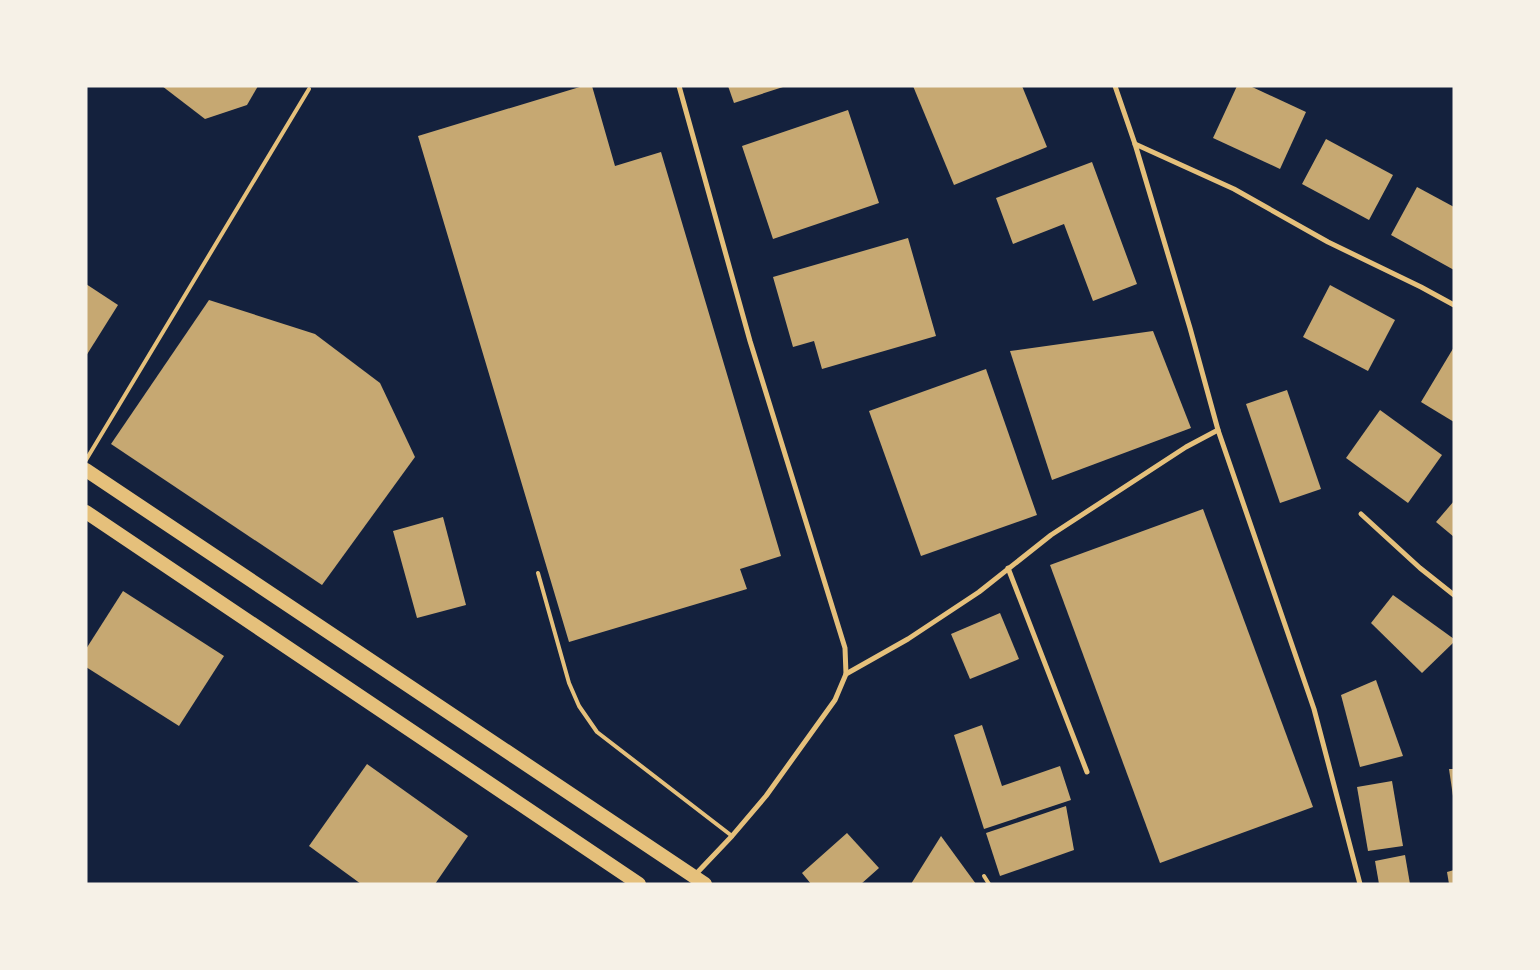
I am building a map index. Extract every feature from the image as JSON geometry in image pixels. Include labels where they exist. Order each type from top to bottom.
[{"type":"highway","points":[[86,470],[699,880]]},
{"type":"highway","points":[[86,512],[639,884]]},
{"type":"street","points":[[679,86],[750,341],[836,614],[845,648],[846,674],[835,700],[814,731],[766,796],[732,836],[699,880]]},
{"type":"street","points":[[1115,86],[1135,144],[1190,328],[1218,430],[1314,709],[1360,884]]},
{"type":"street","points":[[1135,144],[1234,189],[1328,242],[1454,305]]},
{"type":"street","points":[[846,674],[908,639],[979,592],[1051,535],[1186,447],[1218,430]]},
{"type":"street","points":[[1361,514],[1420,568],[1454,595]]},
{"type":"street","points":[[1008,568],[1088,772]]},
{"type":"lane","points":[[86,460],[309,88]]},
{"type":"lane","points":[[538,573],[569,683],[579,706],[597,732],[732,836]]},
{"type":"lane","points":[[984,876],[989,884]]},
{"type":"building","points":[[162,86],[258,86],[247,105],[205,119]]},
{"type":"building","points":[[583,86],[592,86],[615,166],[661,152],[781,556],[740,569],[747,589],[569,642],[418,136]]},
{"type":"building","points":[[728,86],[783,86],[783,87],[734,103]]},
{"type":"building","points":[[913,86],[1022,86],[1047,147],[954,185]]},
{"type":"building","points":[[1237,86],[1250,86],[1306,112],[1280,169],[1213,138]]},
{"type":"building","points":[[848,110],[879,203],[773,239],[742,146]]},
{"type":"building","points":[[1326,139],[1393,175],[1369,220],[1302,184]]},
{"type":"building","points":[[1092,162],[1137,284],[1093,301],[1064,224],[1013,244],[996,198]]},
{"type":"building","points":[[1417,187],[1454,207],[1454,270],[1391,235]]},
{"type":"building","points":[[908,238],[936,336],[822,369],[814,341],[793,347],[773,277]]},
{"type":"building","points":[[86,284],[118,305],[86,356]]},
{"type":"building","points":[[1330,285],[1395,320],[1368,371],[1303,337]]},
{"type":"building","points":[[209,300],[315,334],[380,383],[415,457],[322,585],[111,444]]},
{"type":"building","points":[[1153,331],[1191,428],[1052,480],[1010,351]]},
{"type":"building","points":[[1454,347],[1454,422],[1421,402]]},
{"type":"building","points":[[986,369],[1037,515],[921,556],[869,411]]},
{"type":"building","points":[[1287,390],[1321,489],[1280,503],[1246,404]]},
{"type":"building","points":[[1380,410],[1442,455],[1408,503],[1346,458]]},
{"type":"building","points":[[1454,501],[1454,537],[1436,522]]},
{"type":"building","points":[[1203,509],[1313,807],[1160,863],[1050,565]]},
{"type":"building","points":[[443,517],[466,605],[417,618],[393,531]]},
{"type":"building","points":[[123,591],[224,656],[179,726],[86,667],[86,649]]},
{"type":"building","points":[[1393,595],[1454,639],[1454,642],[1422,673],[1371,623]]},
{"type":"building","points":[[1000,613],[1019,659],[970,679],[951,634]]},
{"type":"building","points":[[1376,680],[1403,756],[1360,767],[1341,695]]},
{"type":"building","points":[[982,725],[1002,786],[1060,766],[1071,800],[984,829],[954,735]]},
{"type":"building","points":[[367,764],[468,836],[435,884],[361,884],[309,846]]},
{"type":"building","points":[[1449,769],[1454,769],[1454,796],[1453,796]]},
{"type":"building","points":[[1392,781],[1403,846],[1368,851],[1357,787]]},
{"type":"building","points":[[1066,806],[1074,850],[1000,876],[986,833]]},
{"type":"building","points":[[847,833],[879,868],[861,884],[811,884],[802,873]]},
{"type":"building","points":[[941,836],[976,884],[911,884]]},
{"type":"building","points":[[1405,855],[1410,884],[1379,884],[1375,861]]},
{"type":"building","points":[[1454,870],[1454,884],[1449,884],[1447,872]]}]
